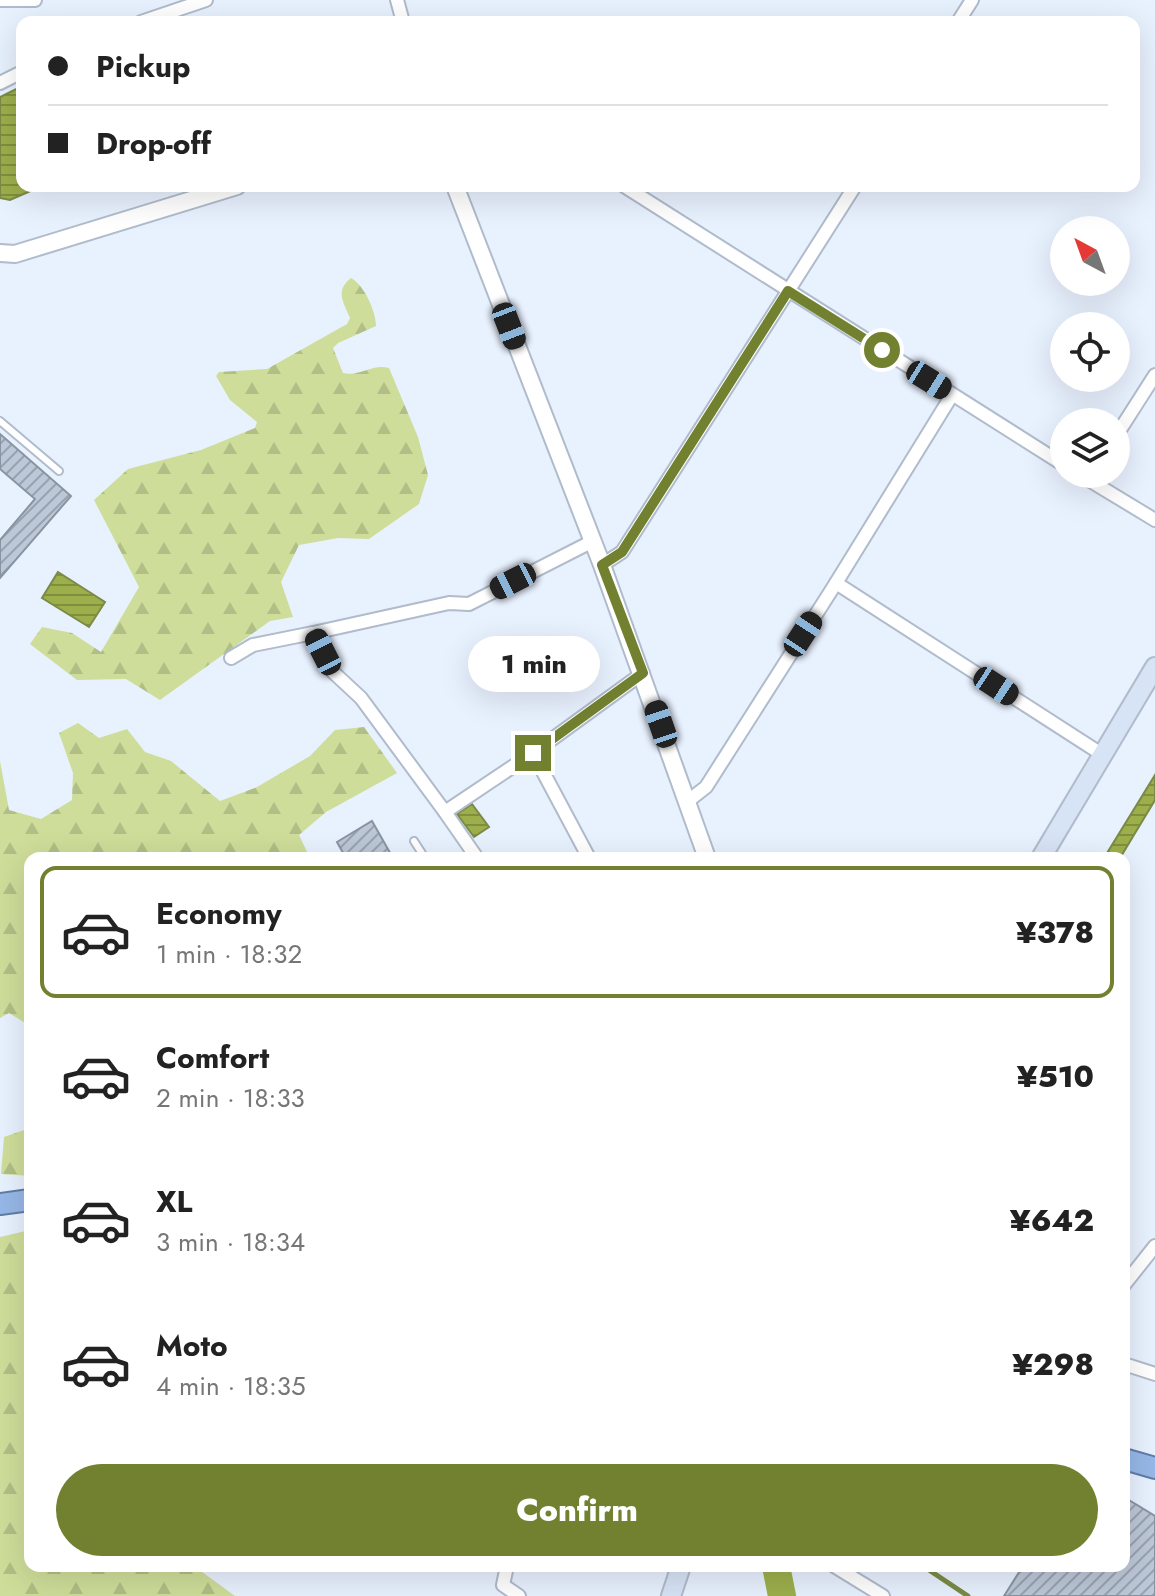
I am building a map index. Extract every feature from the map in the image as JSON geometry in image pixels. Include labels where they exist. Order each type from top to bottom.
[{"type":"highway","points":[[0,1204],[24,1201]]},
{"type":"highway","points":[[1130,1461],[1155,1468]]},
{"type":"main road","points":[[1045,852],[1155,667]]},
{"type":"main road","points":[[671,1596],[679,1572]]},
{"type":"street","points":[[0,0],[35,0]]},
{"type":"street","points":[[159,16],[206,0]]},
{"type":"street","points":[[0,253],[15,254],[217,192]]},
{"type":"street","points":[[457,192],[643,673],[705,852]]},
{"type":"street","points":[[633,192],[1050,456]]},
{"type":"street","points":[[602,565],[622,552],[851,192]]},
{"type":"street","points":[[1130,414],[1155,375]]},
{"type":"street","points":[[688,801],[706,787],[952,395]]},
{"type":"street","points":[[1105,488],[1155,520]]},
{"type":"street","points":[[231,658],[253,645],[449,603],[469,604],[593,541]]},
{"type":"street","points":[[836,583],[1103,755]]},
{"type":"street","points":[[313,633],[333,672],[361,698],[473,852]]},
{"type":"street","points":[[445,812],[643,673]]},
{"type":"street","points":[[533,753],[586,852]]},
{"type":"street","points":[[1130,1277],[1155,1246]]},
{"type":"street","points":[[1130,1366],[1155,1374]]},
{"type":"street","points":[[506,1572],[503,1585],[519,1596]]},
{"type":"street","points":[[844,1572],[883,1596]]},
{"type":"lane","points":[[0,421],[59,471]]},
{"type":"lane","points":[[414,841],[421,852]]},
{"type":"green space","points":[[351,278],[368,299],[376,326],[333,348],[343,373],[389,368],[418,437],[428,475],[419,504],[369,539],[338,538],[299,545],[281,582],[293,617],[270,621],[160,700],[126,679],[77,680],[30,644],[42,627],[72,633],[101,652],[139,587],[94,500],[128,469],[201,450],[255,428],[257,422],[230,400],[216,376],[219,372],[267,369],[347,324],[350,318],[342,292]]},
{"type":"green space","points":[[78,723],[99,738],[127,729],[145,752],[171,761],[220,801],[257,787],[310,756],[335,730],[364,727],[397,773],[326,812],[299,835],[307,852],[24,852],[24,1022],[9,1013],[0,1018],[0,761],[9,810],[41,819],[72,800],[73,773],[59,733]]},
{"type":"green space","points":[[24,1130],[24,1176],[1,1174],[4,1137]]},
{"type":"green space","points":[[24,1231],[24,1572],[202,1572],[235,1596],[0,1596],[0,1237]]},
{"type":"shaded area","points":[[16,89],[16,192],[28,192],[10,200],[0,198],[0,97]]},
{"type":"shaded area","points":[[58,572],[105,602],[89,627],[42,598]]},
{"type":"shaded area","points":[[1155,775],[1155,800],[1124,852],[1108,852]]},
{"type":"shaded area","points":[[472,804],[489,827],[474,837],[457,814]]},
{"type":"building","points":[[0,434],[71,496],[0,578],[0,540],[35,499],[0,469]]},
{"type":"building","points":[[372,821],[390,852],[343,852],[337,842]]},
{"type":"building","points":[[1130,1501],[1155,1516],[1155,1596],[1004,1596],[1019,1572],[1130,1572]]},
{"type":"waterway","points":[[777,1572],[782,1596]]},
{"type":"waterway","points":[[932,1572],[968,1596]]},
{"type":"route","points":[[533,753],[643,673],[602,565],[622,552],[788,291],[882,350]]}]
